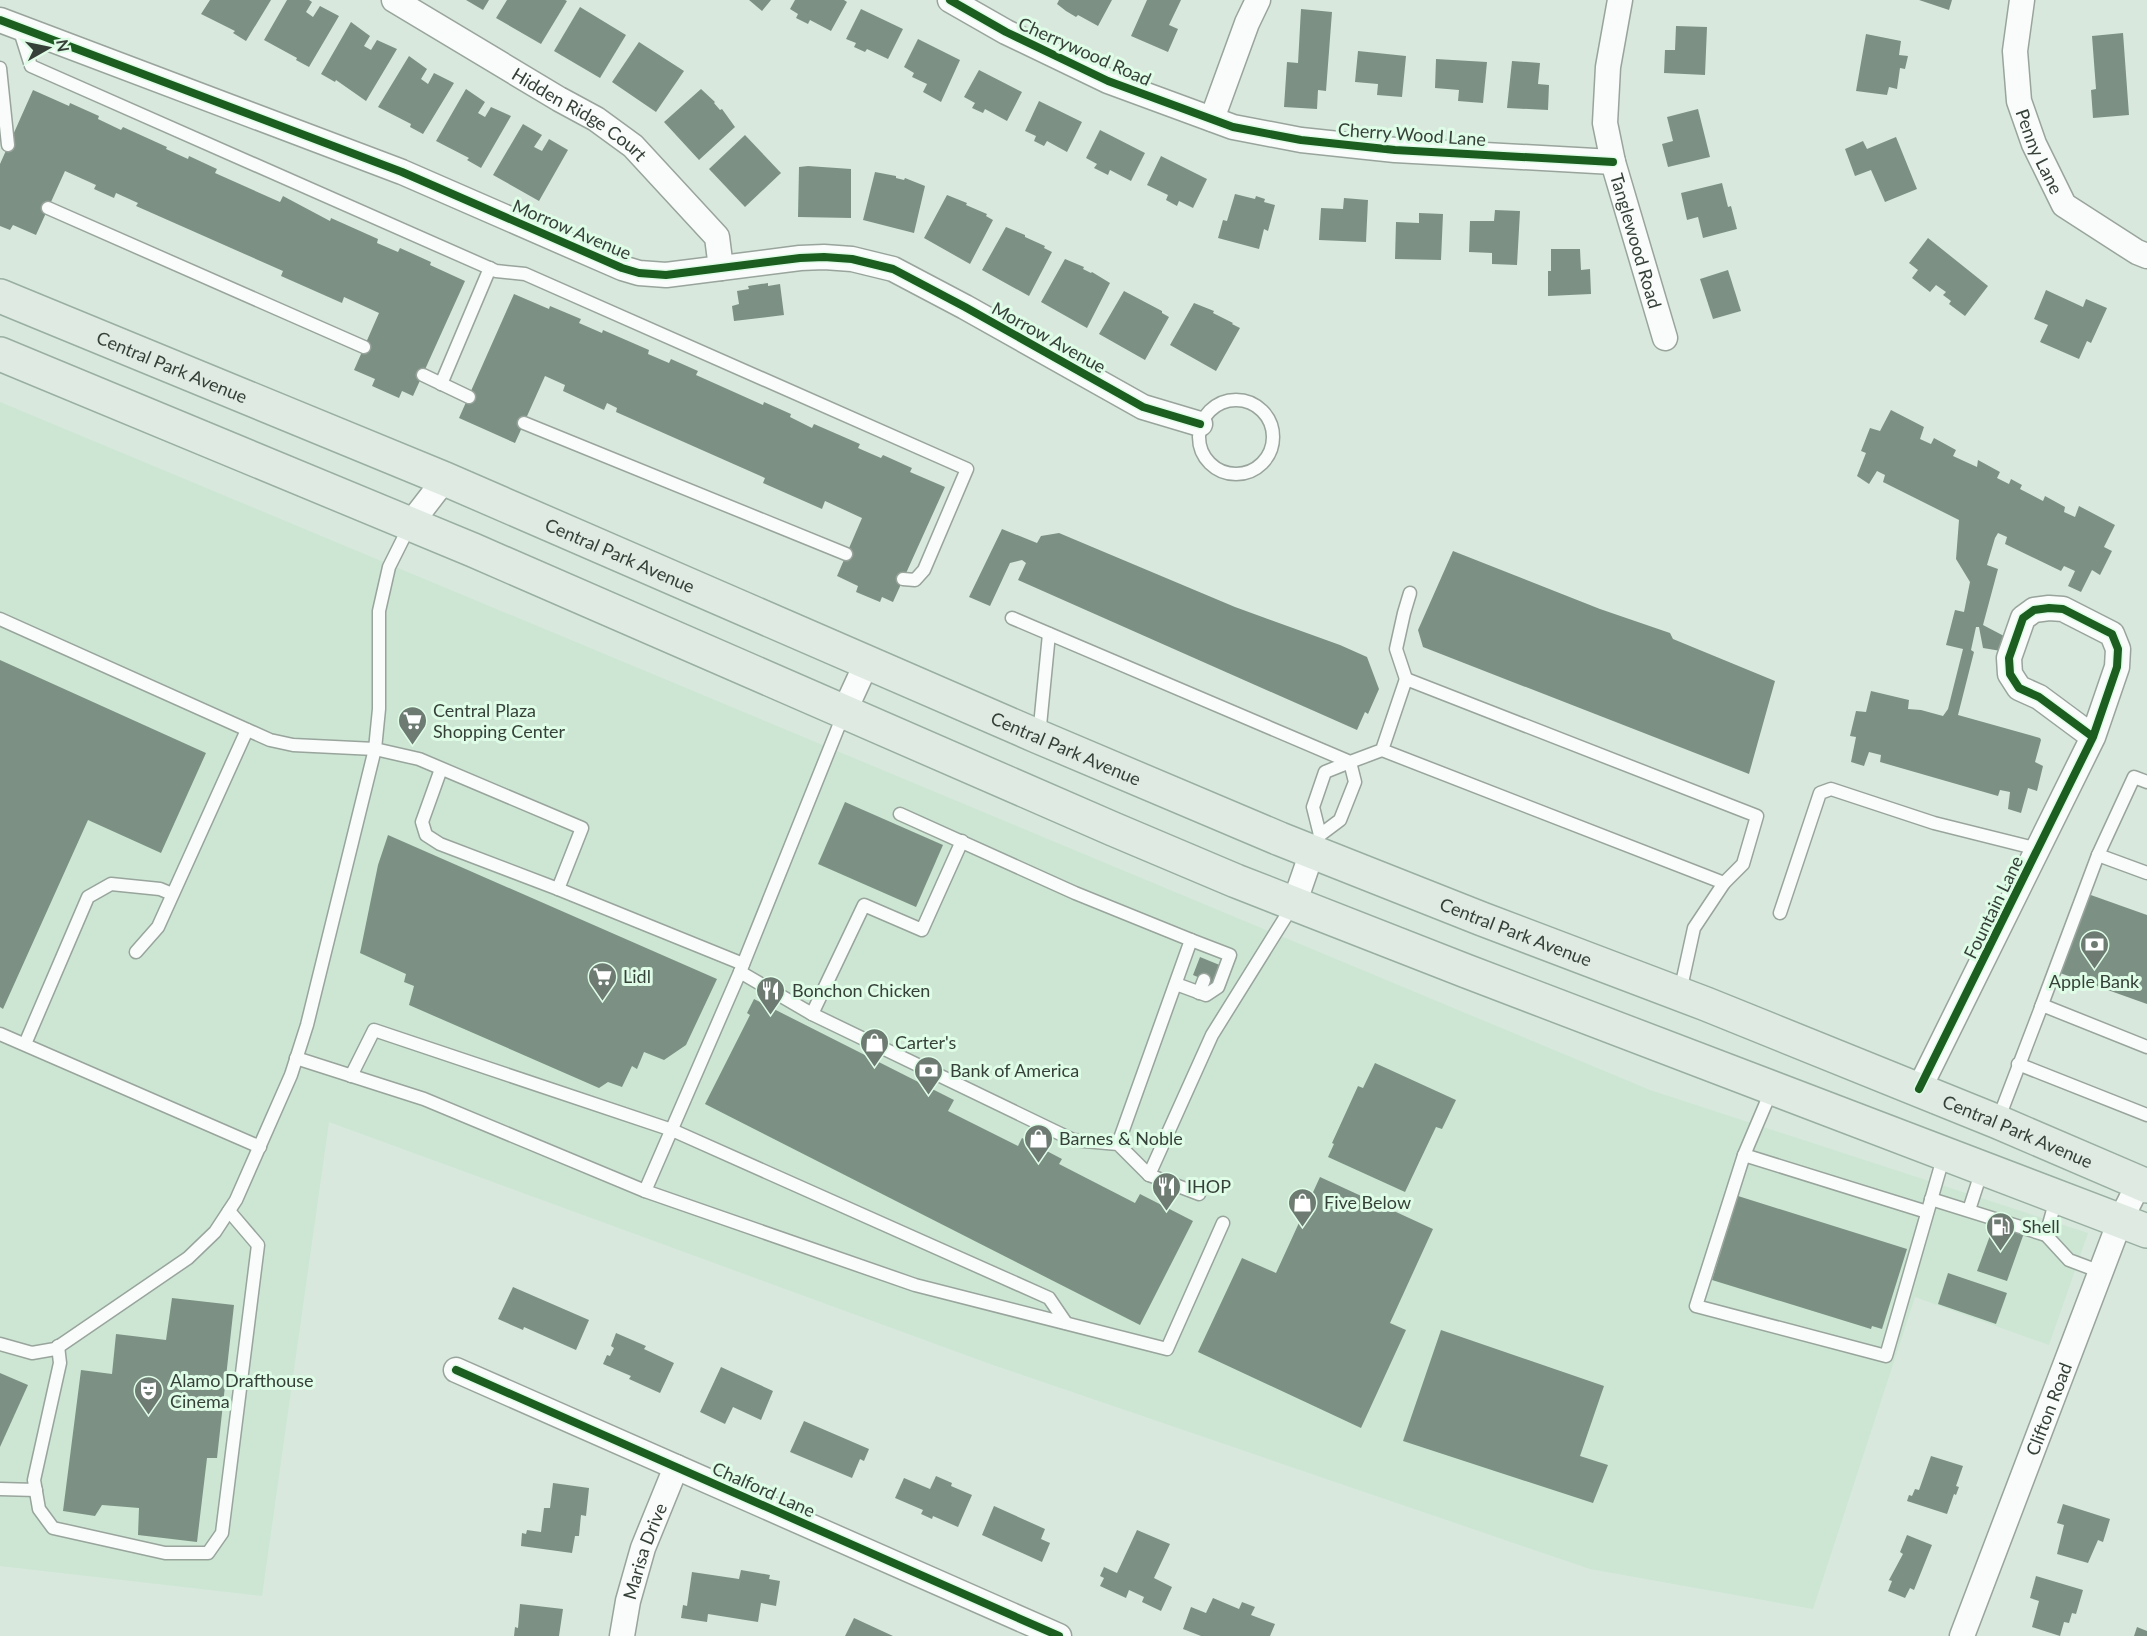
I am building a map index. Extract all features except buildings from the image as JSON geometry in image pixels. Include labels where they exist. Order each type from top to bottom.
[{"type":"main road","name":"Central Park Avenue","points":[[0,296],[445,479],[1039,737],[1316,844],[1462,912],[1680,993],[2143,1181]]},
{"type":"main road","points":[[0,354],[411,524],[1122,833],[1294,904],[2134,1226]]},
{"type":"street","name":"Hidden Ridge Court","points":[[394,0],[559,99],[596,118],[633,146],[717,237],[721,268]]},
{"type":"street","name":"Cherrywood Road","points":[[950,0],[1006,32],[1108,81],[1212,119]]},
{"type":"street","points":[[1212,119],[1247,23],[1258,0]]},
{"type":"street","name":"Tanglewood Road","points":[[1620,0],[1608,67],[1605,123],[1613,162],[1665,338]]},
{"type":"street","name":"Penny Lane","points":[[2022,0],[2015,51],[2019,101],[2034,144],[2064,205],[2136,252],[2147,256]]},
{"type":"street","name":"Morrow Avenue","points":[[10,23],[402,172],[622,268],[639,273],[666,275],[824,257],[852,259],[893,269],[1143,407],[1200,424]]},
{"type":"street","name":"Cherry Wood Lane","points":[[1212,119],[1233,127],[1301,140],[1395,150],[1613,162]]},
{"type":"street","points":[[411,524],[445,479]]},
{"type":"street","name":"Fountain Lane","points":[[1919,1089],[2093,737],[2117,668],[2118,649],[2112,634],[2063,609],[2034,610],[2023,618],[2009,658],[2010,674],[2019,688],[2039,697],[2093,737]]},
{"type":"street","points":[[844,712],[867,662]]},
{"type":"street","points":[[1294,904],[1316,844]]},
{"type":"street","name":"Clifton Road","points":[[1962,1636],[2101,1272],[2134,1226],[2143,1181]]},
{"type":"street","name":"Chalford Lane","points":[[456,1370],[676,1467],[1019,1628],[1059,1636]]},
{"type":"street","name":"Marisa Drive","points":[[622,1636],[628,1601],[643,1548],[676,1467]]},
{"type":"lane","points":[[10,23],[31,66],[496,271],[525,274],[967,469],[924,570],[915,580],[903,579]]},
{"type":"lane","points":[[0,68],[8,145]]},
{"type":"lane","points":[[48,208],[364,347]]},
{"type":"lane","points":[[441,384],[490,268]]},
{"type":"lane","points":[[423,375],[469,397]]},
{"type":"lane","points":[[1226,401],[1249,402],[1267,417],[1274,440],[1263,463],[1253,471],[1241,475],[1228,474],[1216,470],[1206,461],[1200,450],[1198,437],[1200,424],[1215,406],[1226,401]]},
{"type":"lane","points":[[524,423],[846,554]]},
{"type":"lane","points":[[0,1344],[32,1353],[58,1346],[188,1258],[215,1232],[236,1200],[291,1075],[309,1020],[375,749],[379,709],[379,611],[389,567],[411,524]]},
{"type":"lane","points":[[1382,750],[1406,679],[1396,649],[1410,593]]},
{"type":"lane","points":[[1012,618],[1350,762]]},
{"type":"lane","points":[[0,619],[270,740],[293,745],[375,749],[418,759],[582,828],[558,889]]},
{"type":"lane","points":[[1039,737],[1049,634]]},
{"type":"lane","points":[[1406,679],[1756,816],[1743,864],[1724,884],[1694,928],[1680,993]]},
{"type":"lane","points":[[645,1191],[742,968],[844,712]]},
{"type":"lane","points":[[136,952],[158,927],[247,730]]},
{"type":"lane","points":[[1316,844],[1313,807],[1325,772],[1382,750],[1724,884]]},
{"type":"lane","points":[[1316,844],[1340,820],[1355,782],[1350,762]]},
{"type":"lane","points":[[441,769],[422,822],[426,835],[440,844],[558,889],[742,968],[812,1014],[1073,1140],[1118,1144],[1149,1175],[1199,1194]]},
{"type":"lane","points":[[1998,1122],[2098,855],[2134,777],[2147,782]]},
{"type":"lane","points":[[1780,913],[1820,793],[1831,789],[1934,823],[2038,849]]},
{"type":"lane","points":[[900,814],[1075,893],[1191,940],[1213,956],[1230,955],[1218,987],[1206,995],[1176,984]]},
{"type":"lane","points":[[812,1014],[864,905],[922,930],[962,841]]},
{"type":"lane","points":[[2098,855],[2147,873]]},
{"type":"lane","points":[[25,1044],[88,897],[111,884],[160,889],[172,894]]},
{"type":"lane","points":[[1149,1175],[1212,1035],[1294,904]]},
{"type":"lane","points":[[1118,1144],[1191,940]]},
{"type":"lane","points":[[1199,993],[1204,980]]},
{"type":"lane","points":[[2041,1007],[2042,1005],[2147,1047]]},
{"type":"lane","points":[[351,1076],[374,1030],[672,1130],[1049,1299],[1066,1323]]},
{"type":"lane","points":[[0,1034],[260,1147]]},
{"type":"lane","points":[[296,1058],[424,1099],[645,1191],[915,1285],[1167,1349],[1223,1223]]},
{"type":"lane","points":[[2018,1064],[2147,1114]]},
{"type":"lane","points":[[1773,1088],[1744,1155],[1696,1306],[1886,1356],[1944,1154]]},
{"type":"lane","points":[[1744,1155],[1927,1212]]},
{"type":"lane","points":[[1969,1210],[1982,1168]]},
{"type":"lane","points":[[2046,1236],[2057,1197]]},
{"type":"lane","points":[[1931,1199],[2046,1236],[2069,1260],[2101,1272]]},
{"type":"lane","points":[[58,1346],[60,1363],[34,1480],[39,1509],[53,1528],[165,1553],[208,1553],[222,1533],[258,1245],[229,1211]]},
{"type":"lane","points":[[0,1489],[36,1490]]},
{"type":"shaded area","name":"Central Plaza Shopping Center","points":[[0,402],[1650,1090],[2088,1233],[2049,1345],[1915,1297],[1813,1609],[1590,1569],[993,1365],[329,1122],[262,1596],[0,1566]]},
{"type":"cycle path","points":[[950,0],[1006,32],[1108,81],[1233,127],[1301,140],[1395,150],[1613,162]]},
{"type":"cycle path","points":[[0,20],[402,172],[622,268],[639,273],[666,275],[824,257],[852,259],[893,269],[1143,407],[1200,424]]},
{"type":"cycle path","points":[[1919,1089],[2093,737],[2117,667],[2118,649],[2112,634],[2063,609],[2034,610],[2023,618],[2009,658],[2010,674],[2019,688],[2039,697],[2093,737]]},
{"type":"cycle path","points":[[456,1370],[1059,1636]]},
{"type":"place","name":"Central Plaza Shopping Center","points":[[412,746]]},
{"type":"place","name":"Apple Bank","points":[[2094,970]]},
{"type":"place","name":"Lidl","points":[[602,1002]]},
{"type":"place","name":"Bonchon Chicken","points":[[771,1016]]},
{"type":"place","name":"Carter's","points":[[874,1068]]},
{"type":"place","name":"Bank of America","points":[[929,1096]]},
{"type":"place","name":"Barnes & Noble","points":[[1038,1164]]},
{"type":"place","name":"IHOP","points":[[1166,1212]]},
{"type":"place","name":"Five Below","points":[[1303,1228]]},
{"type":"place","name":"Shell","points":[[2001,1252]]},
{"type":"place","name":"Alamo Drafthouse Cinema","points":[[149,1416]]}]
